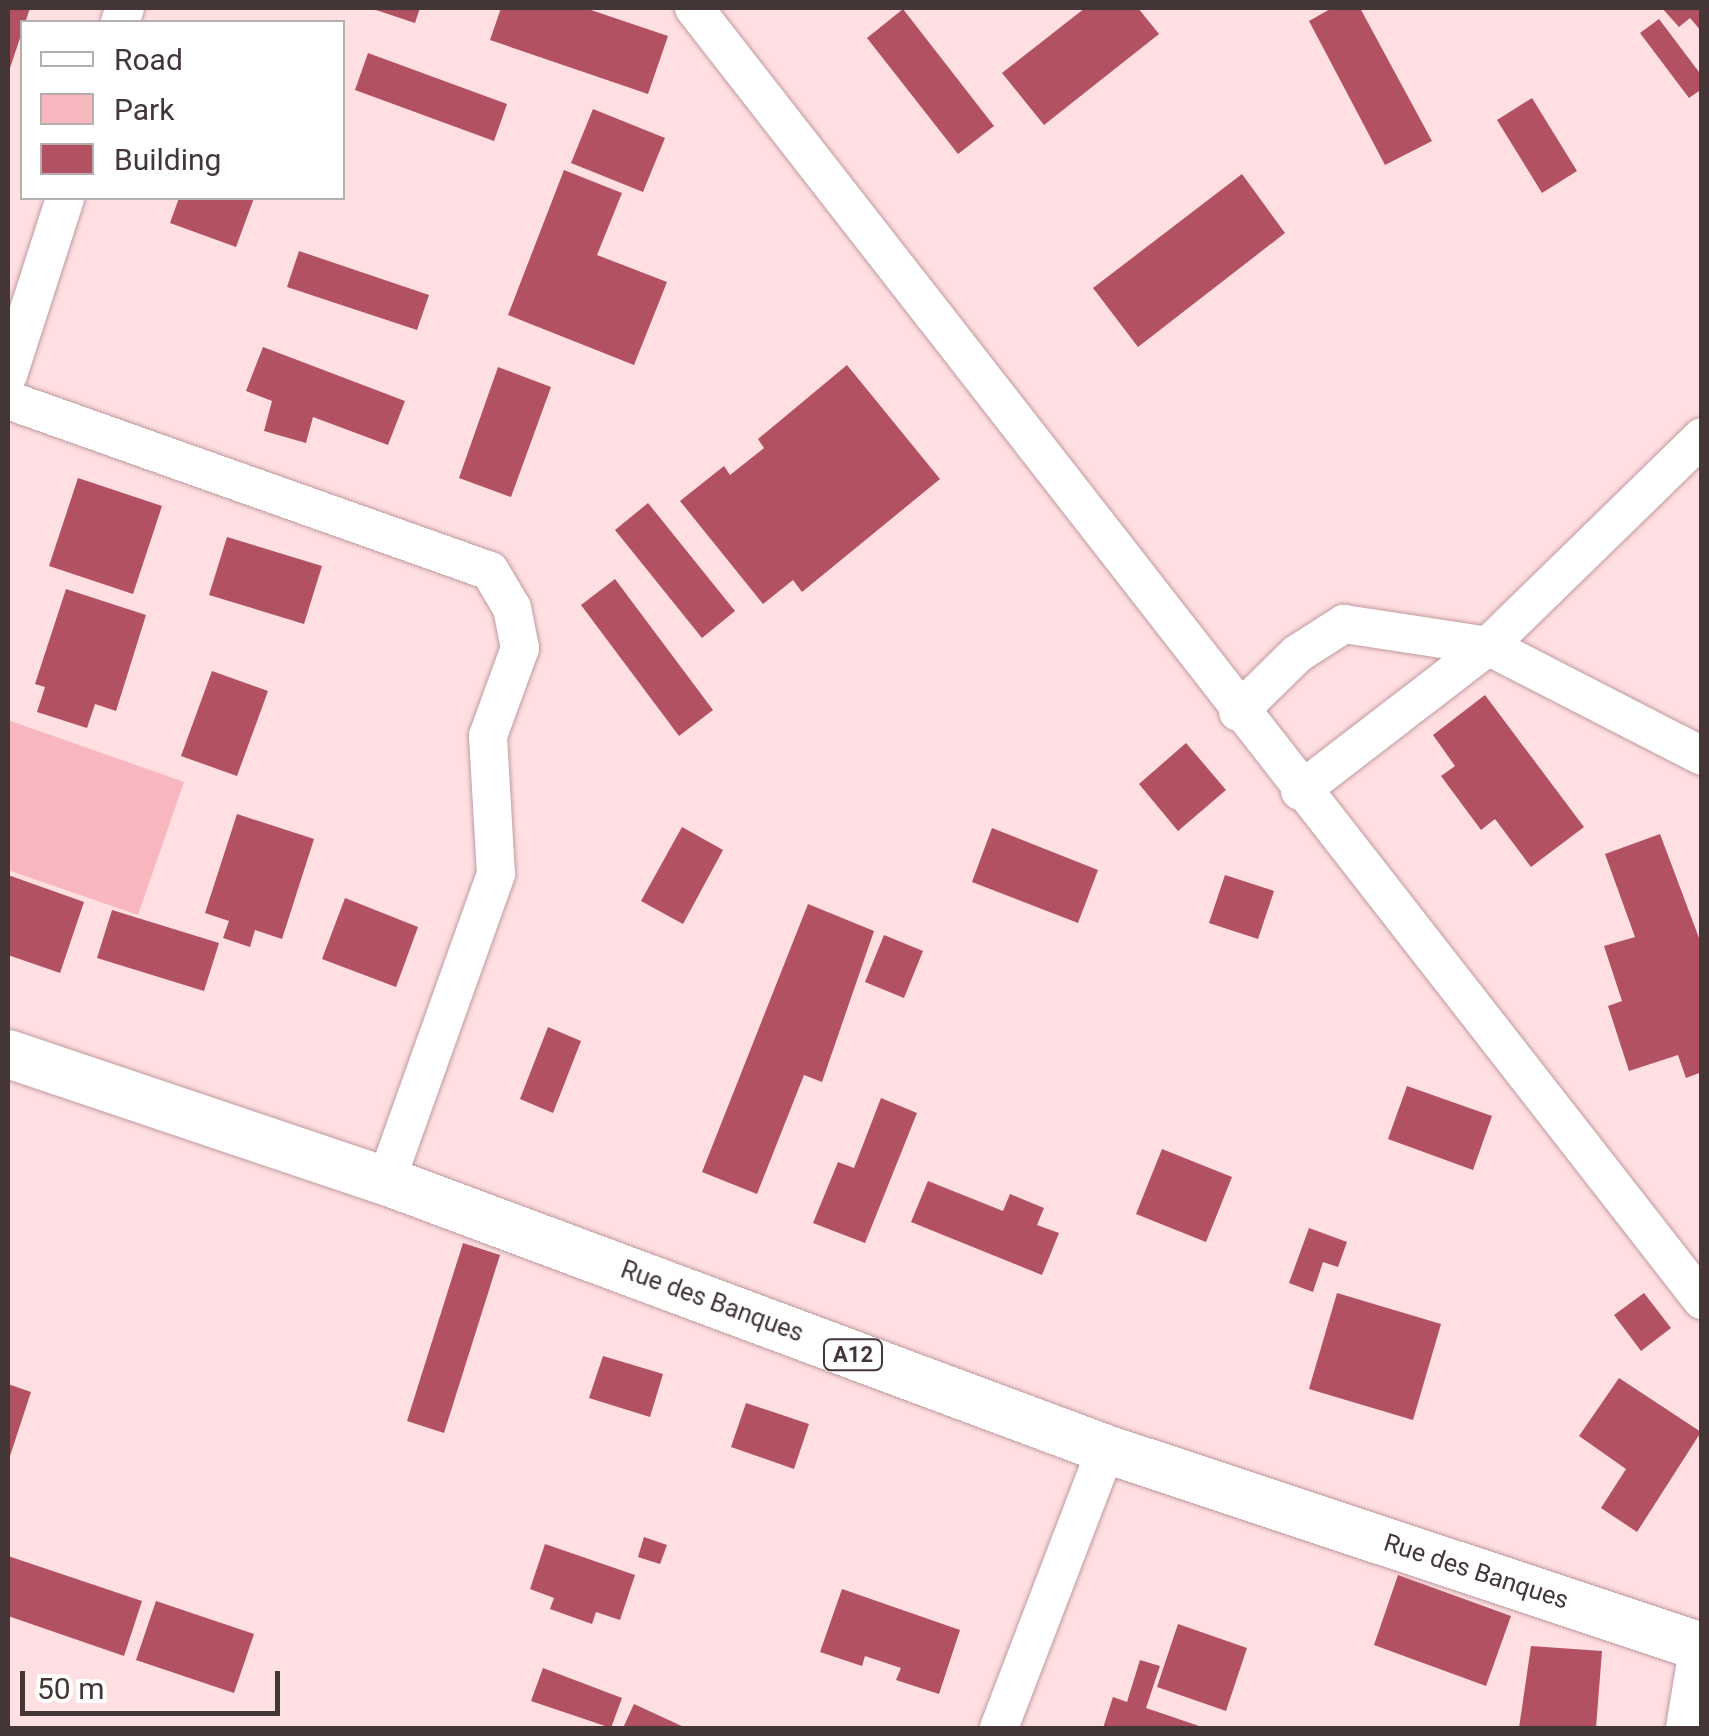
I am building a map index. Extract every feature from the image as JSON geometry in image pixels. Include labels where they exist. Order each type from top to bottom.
[{"type":"main road","name":"Rue des Banques","points":[[8,1054],[386,1180],[1106,1449],[1702,1646]]},
{"type":"main road","points":[[1690,1728],[1702,1656]]},
{"type":"street","points":[[694,8],[1238,712],[1702,1300]]},
{"type":"street","points":[[8,375],[21,292],[65,200]]},
{"type":"street","points":[[8,400],[490,571],[512,608],[520,648],[488,736],[496,874],[386,1180]]},
{"type":"street","points":[[1300,791],[1488,646],[1702,437]]},
{"type":"street","points":[[1238,712],[1297,654],[1344,624],[1488,646],[1702,756]]},
{"type":"street","points":[[999,1728],[1106,1449]]},
{"type":"green space","points":[[8,720],[184,782],[138,915],[8,870]]},
{"type":"building","points":[[8,8],[30,8],[26,20],[20,20],[20,38],[8,74]]},
{"type":"building","points":[[370,8],[420,8],[415,23]]},
{"type":"building","points":[[501,8],[585,8],[668,36],[648,94],[490,40]]},
{"type":"building","points":[[1085,8],[1138,8],[1159,34],[1044,125],[1002,73]]},
{"type":"building","points":[[1332,8],[1360,8],[1432,141],[1385,165],[1309,21]]},
{"type":"building","points":[[1662,8],[1702,8],[1702,32],[1690,18],[1679,27]]},
{"type":"building","points":[[903,9],[994,126],[958,154],[867,38]]},
{"type":"building","points":[[1659,19],[1702,76],[1702,89],[1689,98],[1640,33]]},
{"type":"building","points":[[368,53],[507,104],[494,141],[355,90]]},
{"type":"building","points":[[1532,98],[1577,171],[1542,193],[1497,120]]},
{"type":"building","points":[[593,109],[665,138],[643,192],[571,163]]},
{"type":"building","points":[[564,170],[622,193],[597,255],[667,282],[634,365],[508,315]]},
{"type":"building","points":[[1242,174],[1285,233],[1138,347],[1093,288]]},
{"type":"building","points":[[178,200],[253,200],[236,247],[170,223]]},
{"type":"building","points":[[299,251],[429,295],[417,330],[287,287]]},
{"type":"building","points":[[263,347],[405,401],[388,445],[313,417],[306,443],[264,431],[272,401],[246,391]]},
{"type":"building","points":[[847,365],[940,479],[802,592],[793,580],[763,604],[680,501],[724,466],[730,475],[764,448],[758,439]]},
{"type":"building","points":[[498,367],[551,387],[511,497],[459,478]]},
{"type":"building","points":[[78,478],[162,506],[133,594],[49,566]]},
{"type":"building","points":[[648,503],[735,611],[702,638],[615,530]]},
{"type":"building","points":[[227,537],[322,566],[304,624],[209,595]]},
{"type":"building","points":[[615,579],[713,710],[679,736],[581,605]]},
{"type":"building","points":[[66,589],[146,615],[116,711],[95,704],[87,728],[37,712],[45,687],[35,684]]},
{"type":"building","points":[[212,671],[268,691],[237,776],[181,756]]},
{"type":"building","points":[[1485,695],[1584,827],[1531,867],[1495,819],[1481,830],[1441,776],[1455,766],[1433,735]]},
{"type":"building","points":[[1186,743],[1226,790],[1178,831],[1139,784]]},
{"type":"building","points":[[237,814],[314,839],[282,939],[255,930],[250,947],[223,938],[229,921],[205,913]]},
{"type":"building","points":[[682,827],[723,850],[683,924],[641,901]]},
{"type":"building","points":[[992,828],[1098,870],[1078,923],[972,882]]},
{"type":"building","points":[[1660,834],[1702,946],[1702,1072],[1686,1078],[1678,1055],[1629,1071],[1608,1006],[1622,1001],[1604,946],[1635,937],[1605,854]]},
{"type":"building","points":[[8,875],[84,902],[60,973],[8,955]]},
{"type":"building","points":[[1225,875],[1274,891],[1258,939],[1209,923]]},
{"type":"building","points":[[345,898],[418,927],[396,987],[322,959]]},
{"type":"building","points":[[808,904],[874,931],[822,1082],[804,1075],[757,1194],[702,1172]]},
{"type":"building","points":[[112,910],[219,943],[204,991],[97,958]]},
{"type":"building","points":[[884,935],[923,951],[904,998],[865,982]]},
{"type":"building","points":[[548,1027],[581,1041],[553,1113],[520,1099]]},
{"type":"building","points":[[1407,1086],[1492,1116],[1473,1170],[1388,1139]]},
{"type":"building","points":[[881,1098],[917,1113],[865,1243],[813,1223],[838,1162],[854,1168]]},
{"type":"building","points":[[1162,1149],[1232,1177],[1206,1242],[1136,1214]]},
{"type":"building","points":[[928,1181],[1003,1211],[1010,1194],[1044,1208],[1037,1225],[1059,1233],[1042,1275],[911,1222]]},
{"type":"building","points":[[1309,1228],[1347,1242],[1338,1267],[1323,1262],[1313,1292],[1289,1283]]},
{"type":"building","points":[[463,1243],[500,1255],[444,1433],[407,1421]]},
{"type":"building","points":[[1337,1293],[1441,1324],[1413,1420],[1309,1389]]},
{"type":"building","points":[[1644,1293],[1671,1328],[1641,1351],[1614,1315]]},
{"type":"building","points":[[603,1356],[663,1374],[650,1417],[589,1398]]},
{"type":"building","points":[[1619,1378],[1701,1432],[1637,1532],[1601,1508],[1626,1469],[1579,1436]]},
{"type":"building","points":[[8,1384],[31,1392],[8,1462]]},
{"type":"building","points":[[746,1403],[809,1424],[794,1469],[731,1447]]},
{"type":"building","points":[[644,1537],[667,1545],[660,1564],[638,1557]]},
{"type":"building","points":[[545,1544],[635,1575],[620,1620],[596,1612],[592,1624],[550,1609],[554,1598],[530,1589]]},
{"type":"building","points":[[8,1556],[142,1601],[124,1656],[8,1616]]},
{"type":"building","points":[[1398,1575],[1511,1616],[1486,1686],[1374,1645]]},
{"type":"building","points":[[842,1589],[960,1630],[939,1694],[896,1680],[901,1668],[865,1656],[862,1666],[820,1652]]},
{"type":"building","points":[[156,1601],[254,1634],[234,1693],[136,1660]]},
{"type":"building","points":[[1178,1624],[1247,1648],[1226,1711],[1157,1687]]},
{"type":"building","points":[[1531,1646],[1602,1651],[1596,1728],[1519,1728]]},
{"type":"building","points":[[1140,1660],[1160,1666],[1146,1708],[1205,1728],[1103,1728],[1113,1697],[1127,1702]]},
{"type":"building","points":[[543,1668],[622,1698],[611,1728],[531,1701]]},
{"type":"building","points":[[634,1704],[686,1728],[623,1728]]}]
